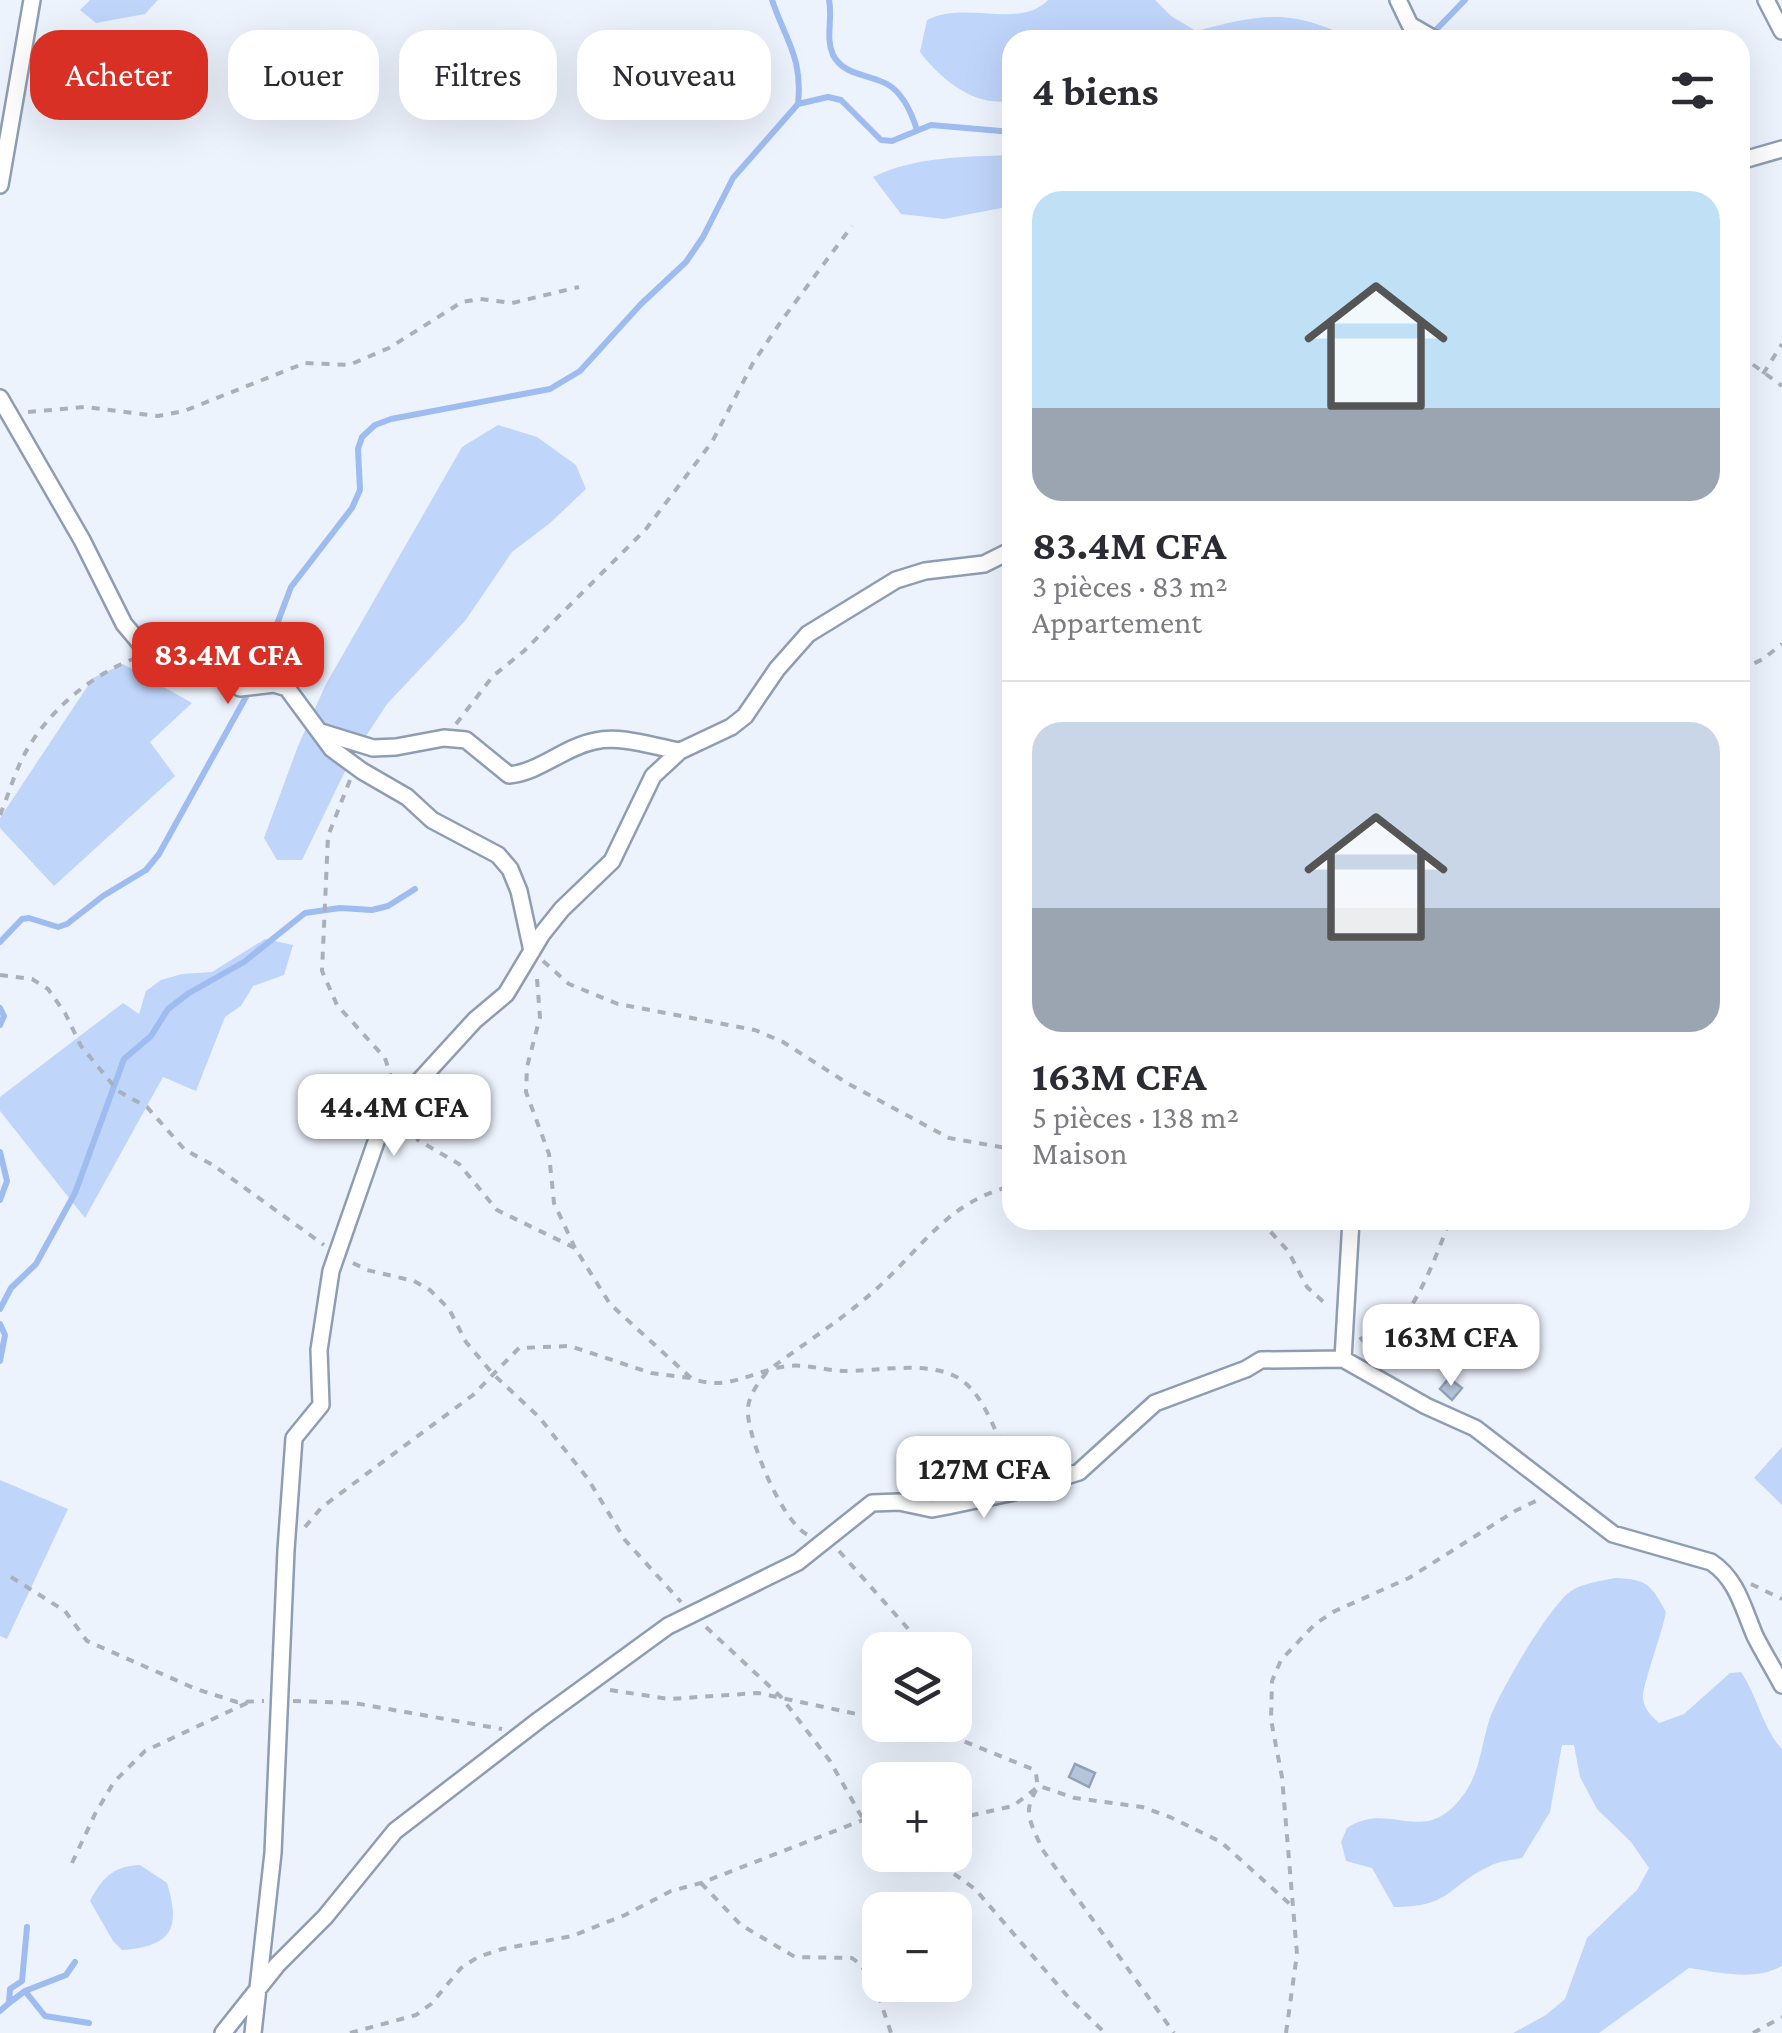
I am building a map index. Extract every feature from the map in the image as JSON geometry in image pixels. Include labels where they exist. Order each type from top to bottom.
[{"type":"street","points":[[0,185],[32,0]]},
{"type":"street","points":[[1398,0],[1410,26],[1417,30]]},
{"type":"street","points":[[1766,0],[1782,31]]},
{"type":"street","points":[[1750,158],[1782,149]]},
{"type":"street","points":[[0,398],[82,540],[124,624],[140,644],[168,660],[219,668],[240,688],[274,684],[287,688],[332,749],[407,798],[432,820],[498,855],[510,869],[519,891],[532,951]]},
{"type":"street","points":[[253,2033],[273,1853],[294,1438],[321,1405],[319,1350],[331,1272],[378,1136],[400,1105],[476,1020],[506,994],[562,909],[612,861],[653,776],[680,751],[731,728],[745,716],[778,668],[808,634],[896,580],[925,571],[984,564],[1002,555]]},
{"type":"street","points":[[321,732],[372,748],[396,748],[444,738],[466,740],[508,776],[524,774],[595,741],[622,740],[680,751]]},
{"type":"street","points":[[1343,1359],[1349,1230]]},
{"type":"street","points":[[223,2033],[277,1964],[326,1917],[395,1832],[668,1626],[798,1562],[872,1503],[899,1502],[932,1509],[1079,1472],[1156,1402],[1246,1370],[1262,1360],[1343,1359],[1474,1428],[1613,1534],[1710,1562],[1724,1571],[1782,1685]]},
{"type":"path","points":[[444,738],[493,676],[524,651],[656,517],[712,442],[753,363],[852,226]]},
{"type":"path","points":[[10,415],[86,406],[158,416],[184,411],[305,363],[349,365],[389,348],[462,302],[480,299],[512,303],[579,287]]},
{"type":"path","points":[[1763,374],[1782,344]]},
{"type":"path","points":[[1750,363],[1782,386]]},
{"type":"path","points":[[1750,665],[1782,644]]},
{"type":"path","points":[[0,816],[23,757],[47,721],[93,678],[132,660]]},
{"type":"path","points":[[355,766],[328,836],[322,971],[336,1005],[385,1058],[400,1105],[418,1140],[458,1164],[497,1210],[575,1248]]},
{"type":"path","points":[[532,951],[570,984],[618,1004],[755,1030],[948,1138],[1002,1147]]},
{"type":"path","points":[[532,951],[540,1017],[527,1067],[526,1092],[550,1154],[554,1203],[575,1248],[610,1304],[691,1378]]},
{"type":"path","points":[[0,975],[32,979],[48,989],[65,1013],[80,1046],[118,1090],[148,1107],[185,1150],[264,1200],[337,1255],[367,1270],[430,1290],[449,1309],[466,1342],[539,1417],[588,1478],[624,1540],[691,1614],[781,1697],[830,1761],[862,1820],[671,1891],[572,1936],[478,1957],[461,1968],[431,2004],[416,2015],[350,2033]]},
{"type":"path","points":[[911,1632],[840,1552],[798,1530],[761,1460],[747,1412],[754,1388],[769,1369],[874,1292],[947,1216],[1002,1189]]},
{"type":"path","points":[[1343,1359],[1373,1352],[1383,1343],[1426,1282],[1446,1230]]},
{"type":"path","points":[[286,1550],[322,1507],[472,1395],[519,1348],[570,1346],[651,1373],[706,1384],[731,1384],[769,1369],[794,1366],[842,1371],[919,1368],[963,1380],[998,1428],[1009,1460],[1025,1474],[1049,1481]]},
{"type":"path","points":[[1286,2033],[1297,1954],[1282,1777],[1271,1720],[1272,1681],[1282,1660],[1315,1624],[1334,1611],[1409,1578],[1515,1511],[1557,1492]]},
{"type":"path","points":[[12,1576],[66,1612],[86,1641],[196,1690],[237,1702],[354,1703],[522,1733]]},
{"type":"path","points":[[575,1693],[615,1690],[669,1699],[758,1694],[862,1715]]},
{"type":"path","points":[[72,1864],[114,1782],[145,1752],[250,1701]]},
{"type":"path","points":[[966,1742],[1034,1770],[1039,1786],[1029,1809],[1030,1821],[1042,1849],[1174,2033]]},
{"type":"path","points":[[1039,1786],[1075,1798],[1142,1807],[1170,1817],[1221,1842],[1294,1908]]},
{"type":"path","points":[[972,1815],[1013,1806],[1039,1786]]},
{"type":"path","points":[[952,1872],[976,1889],[1069,1998],[1105,2033]]},
{"type":"path","points":[[701,1883],[741,1924],[795,1958],[852,1958],[860,1964],[875,1985],[891,2033]]},
{"type":"path","points":[[1753,2033],[1782,2017]]},
{"type":"shaded area","points":[[90,0],[158,0],[145,14],[96,23],[80,10]]},
{"type":"shaded area","points":[[1048,0],[1155,0],[1171,16],[1194,30],[1002,30],[999,102],[960,90],[920,52],[927,20],[958,13],[1007,14],[1036,9]]},
{"type":"shaded area","points":[[1259,18],[1312,23],[1332,30],[1200,30]]},
{"type":"shaded area","points":[[1002,155],[1002,208],[944,219],[901,214],[873,177],[924,161]]},
{"type":"shaded area","points":[[498,425],[537,437],[576,465],[586,489],[512,552],[465,621],[387,704],[351,759],[302,860],[277,860],[264,838],[326,684],[462,447]]},
{"type":"shaded area","points":[[123,664],[192,703],[150,742],[175,776],[54,886],[0,828],[0,818],[93,678]]},
{"type":"shaded area","points":[[265,939],[293,945],[284,975],[253,986],[241,1006],[225,1017],[196,1091],[163,1077],[85,1218],[0,1111],[0,1097],[123,1003],[139,1014],[146,991],[161,980],[212,972]]},
{"type":"shaded area","points":[[1782,1447],[1782,1505],[1754,1478]]},
{"type":"shaded area","points":[[0,1480],[68,1509],[7,1639],[0,1636]]},
{"type":"shaded area","points":[[1615,1578],[1647,1585],[1666,1612],[1644,1691],[1648,1712],[1659,1723],[1684,1714],[1730,1673],[1741,1672],[1782,1749],[1782,1966],[1748,1975],[1689,1968],[1599,2033],[1513,2033],[1565,1999],[1587,1938],[1637,1890],[1649,1868],[1631,1842],[1597,1809],[1580,1777],[1574,1745],[1562,1745],[1550,1812],[1522,1858],[1490,1866],[1439,1899],[1394,1907],[1372,1868],[1346,1861],[1341,1842],[1347,1828],[1363,1821],[1378,1818],[1421,1822],[1449,1810],[1474,1777],[1489,1721],[1502,1692],[1550,1614],[1576,1588]]},
{"type":"shaded area","points":[[140,1865],[167,1883],[172,1923],[162,1939],[122,1950],[90,1901],[109,1875]]},
{"type":"building","points":[[1449,1378],[1462,1388],[1452,1400],[1440,1389]]},
{"type":"building","points":[[1075,1764],[1095,1773],[1089,1787],[1069,1777]]},
{"type":"waterway","points":[[772,0],[796,62],[798,104]]},
{"type":"waterway","points":[[829,0],[833,55],[850,71],[893,88],[906,104],[917,130]]},
{"type":"waterway","points":[[1436,30],[1465,0]]},
{"type":"waterway","points":[[0,942],[22,919],[58,927],[67,924],[146,870],[159,854],[257,677],[291,587],[352,508],[360,490],[358,449],[362,437],[375,425],[550,389],[580,371],[686,262],[733,178],[798,104],[828,97],[841,100],[881,140],[892,141],[931,125],[1002,131]]},
{"type":"waterway","points":[[0,1309],[11,1288],[36,1264],[75,1193],[124,1059],[151,1036],[168,1009],[244,962],[305,913],[340,908],[372,910],[388,906],[415,889]]},
{"type":"waterway","points":[[0,1008],[4,1016],[0,1025]]},
{"type":"waterway","points":[[0,1152],[7,1181],[0,1200]]},
{"type":"waterway","points":[[0,1324],[5,1335],[0,1361]]},
{"type":"waterway","points":[[0,2011],[9,2003],[10,1989],[22,1981],[27,1927]]},
{"type":"waterway","points":[[25,1991],[66,1975],[75,1962]]},
{"type":"waterway","points":[[9,2003],[25,1991],[45,2016],[89,2023]]}]
